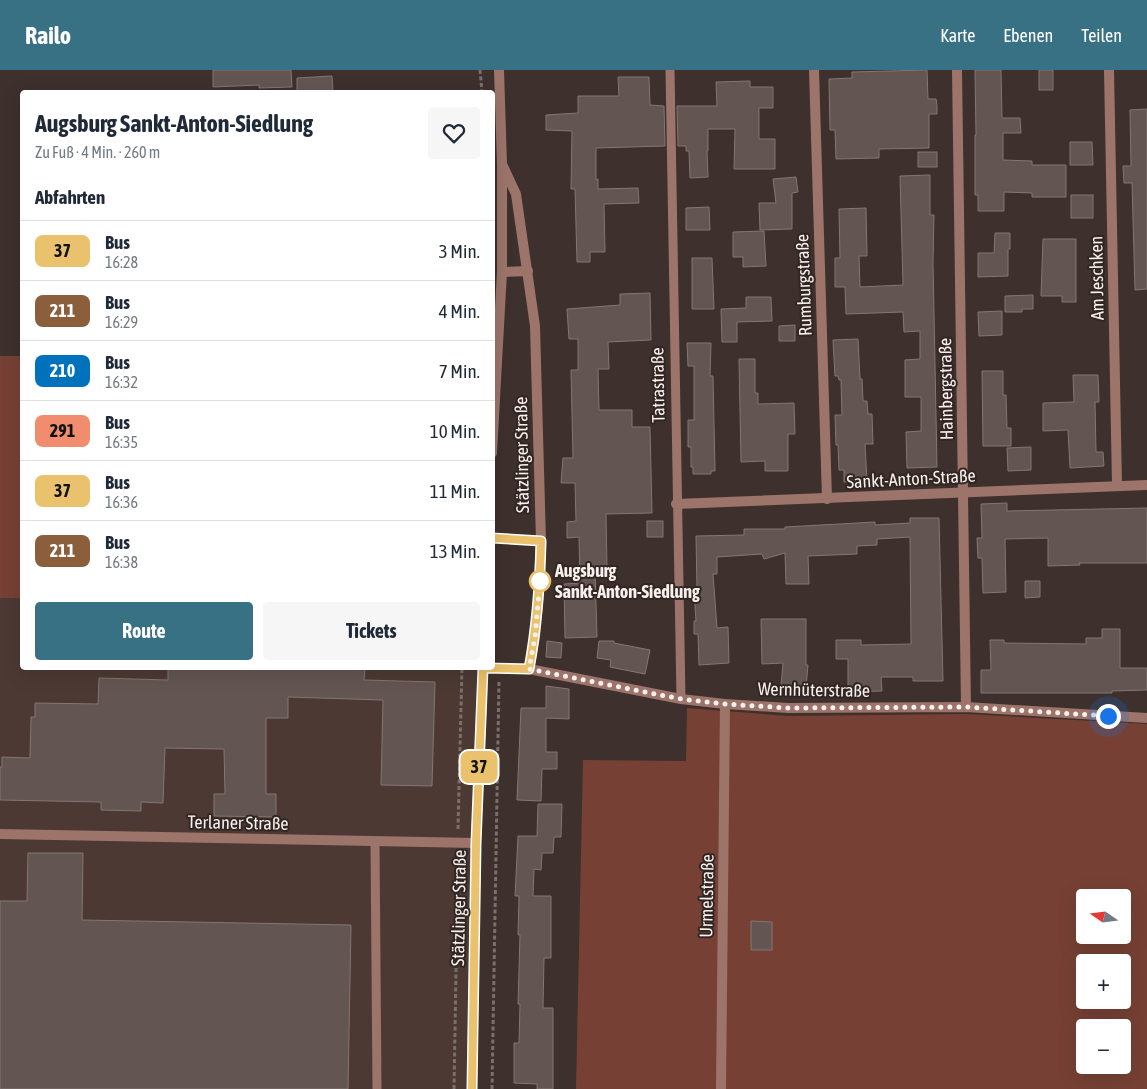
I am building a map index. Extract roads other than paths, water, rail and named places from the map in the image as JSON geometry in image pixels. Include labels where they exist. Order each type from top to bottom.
[{"type":"street","name":"Stätzlinger Straße","points":[[495,399],[502,272],[502,164],[499,70]]},
{"type":"street","name":"Rumburgstraße","points":[[814,70],[827,499]]},
{"type":"street","name":"Hainbergstraße","points":[[957,70],[966,707]]},
{"type":"street","name":"Am Jeschken","points":[[1109,70],[1117,485]]},
{"type":"street","name":"Stätzlinger Straße","points":[[502,164],[516,194],[535,326],[541,541],[535,637],[529,669]]},
{"type":"street","points":[[502,272],[528,271]]},
{"type":"street","name":"Sankt-Anton-Straße","points":[[676,504],[1147,484]]},
{"type":"street","name":"Wernhüterstraße","points":[[495,669],[529,669],[681,699],[725,704],[788,708],[966,707],[1147,718]]},
{"type":"street","name":"Stätzlinger Straße","points":[[472,1089],[476,843],[483,670]]},
{"type":"street","name":"Urmelstraße","points":[[720,1089],[725,704]]},
{"type":"street","name":"Terlaner Straße","points":[[0,834],[476,843]]},
{"type":"lane","name":"Tatrastraße","points":[[670,70],[676,504],[681,699]]},
{"type":"lane","points":[[495,538],[541,541]]},
{"type":"lane","points":[[374,842],[377,1089]]},
{"type":"place","name":"Augsburg Sankt-Anton-Siedlung","points":[[540,581]]}]
